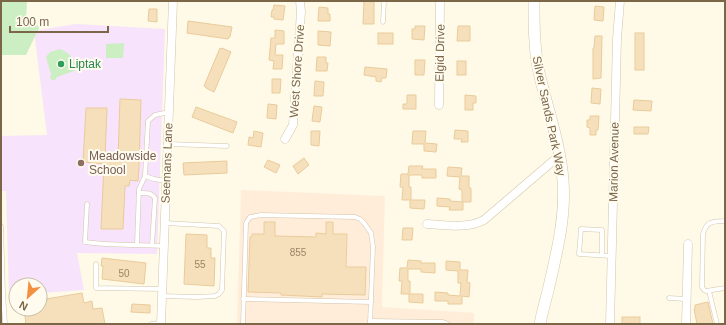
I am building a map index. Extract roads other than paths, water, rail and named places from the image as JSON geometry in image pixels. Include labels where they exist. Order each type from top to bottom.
[{"type":"street","name":"Seemans Lane","points":[[161,324],[173,1]]},
{"type":"street","name":"West Shore Drive","points":[[285,139],[294,125],[302,12],[300,1]]},
{"type":"street","name":"Elgid Drive","points":[[439,105],[440,1]]},
{"type":"street","name":"Silver Sands Park Way","points":[[534,1],[535,50],[560,155],[564,198],[560,239],[540,324]]},
{"type":"street","name":"Marion Avenue","points":[[610,324],[617,39],[620,1]]},
{"type":"street","points":[[427,224],[464,225],[484,220],[560,155]]},
{"type":"street","points":[[686,324],[688,244]]},
{"type":"lane","points":[[383,22],[384,1]]},
{"type":"lane","points":[[137,244],[139,190],[145,176],[148,121],[154,115],[169,112]]},
{"type":"lane","points":[[168,144],[227,146]]},
{"type":"lane","points":[[145,176],[167,181]]},
{"type":"lane","points":[[139,193],[148,193],[155,198],[152,245]]},
{"type":"lane","points":[[87,204],[85,242],[97,244],[164,246]]},
{"type":"lane","points":[[243,324],[246,223],[250,217],[261,215],[356,217],[360,219],[371,233],[373,247],[370,322],[443,322],[448,324]]},
{"type":"lane","points":[[725,221],[711,222],[705,227],[702,234],[702,287],[706,291],[725,288]]},
{"type":"lane","points":[[96,264],[96,288],[197,297],[215,296],[219,294],[222,290],[224,231],[219,226],[165,223]]},
{"type":"lane","points":[[1,226],[5,324]]},
{"type":"lane","points":[[602,255],[602,230],[581,229],[579,254],[612,256]]},
{"type":"lane","points":[[709,291],[717,324]]},
{"type":"lane","points":[[670,298],[686,299]]},
{"type":"lane","points":[[243,299],[371,302]]},
{"type":"lane","points":[[151,324],[161,324]]},
{"type":"place","name":"Liptak","points":[[61,64]]},
{"type":"place","name":"Meadowside School","points":[[81,163]]}]
